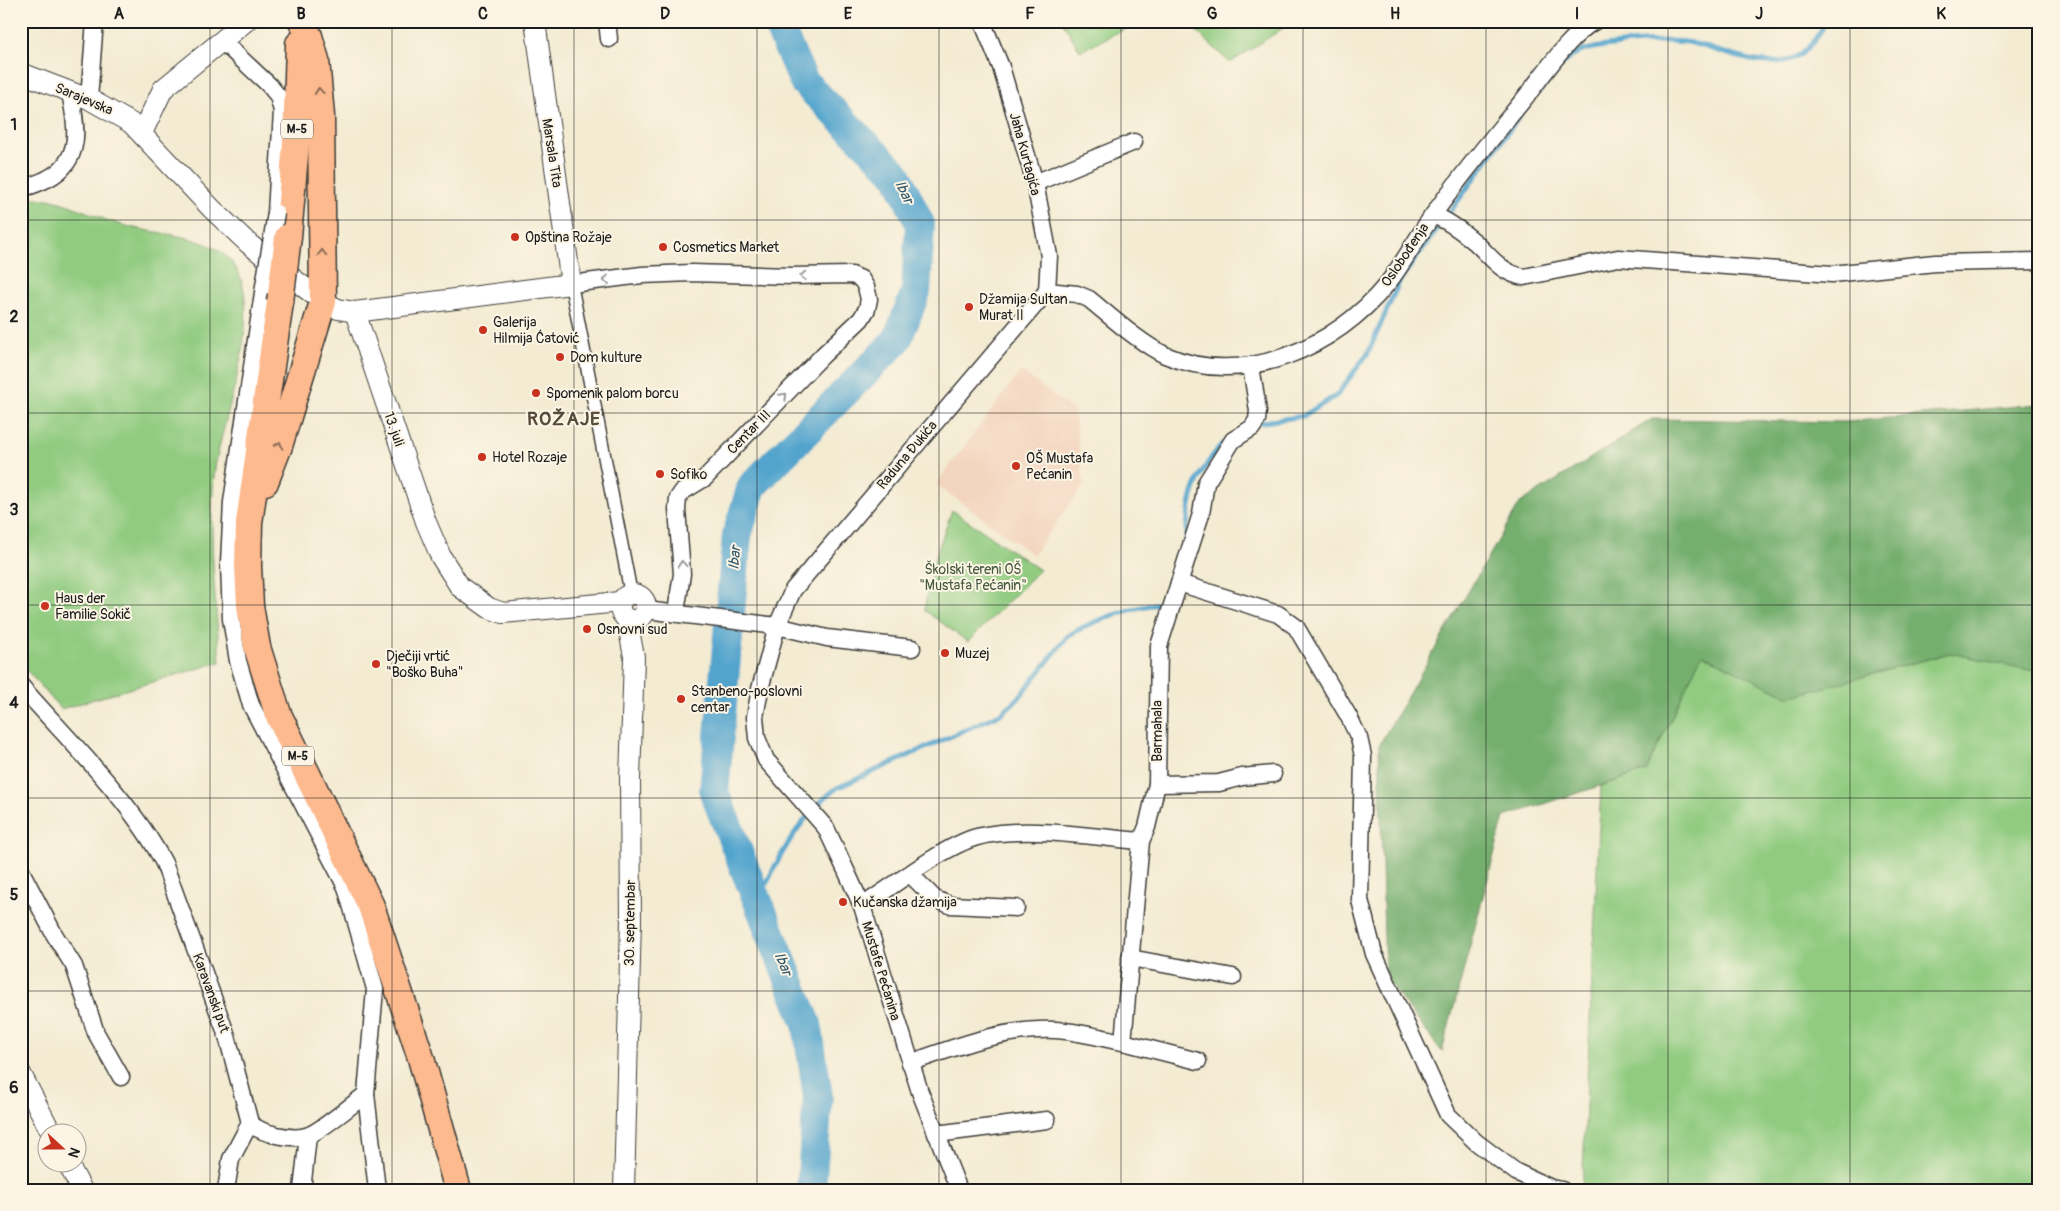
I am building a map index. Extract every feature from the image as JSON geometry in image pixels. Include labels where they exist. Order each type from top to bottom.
[{"type":"main road","name":"M-5","points":[[301,21],[296,143],[288,237],[272,294],[249,523],[248,566],[250,606],[257,647],[267,683],[290,740],[371,906],[421,1058],[458,1190]]},
{"type":"main road","points":[[249,523],[279,446],[323,302],[321,116],[316,60],[309,36],[301,21]]},
{"type":"street","points":[[89,99],[95,21]]},
{"type":"street","points":[[142,133],[163,89],[178,74],[223,42],[246,21]]},
{"type":"street","name":"Marsala Tita","points":[[535,21],[571,284]]},
{"type":"street","points":[[607,21],[609,39]]},
{"type":"street","name":"Jaha Kurtagića","points":[[982,21],[1001,67],[1035,184],[1049,256],[1047,290]]},
{"type":"street","name":"Oslobođenja","points":[[1047,290],[1077,294],[1089,299],[1164,354],[1189,363],[1212,367],[1251,366],[1298,351],[1344,327],[1387,285],[1441,219],[1561,52],[1595,21]]},
{"type":"street","points":[[223,42],[278,96],[282,110],[272,294],[232,502],[229,563],[232,619],[238,661],[251,705],[346,887],[375,989],[366,1094],[377,1190]]},
{"type":"street","name":"Sarajevska","points":[[21,73],[89,99],[120,115],[142,133],[218,215],[249,244],[323,302],[338,310],[355,312]]},
{"type":"street","points":[[21,188],[29,187],[55,175],[71,159],[77,139],[76,120],[70,93]]},
{"type":"street","points":[[1035,184],[1134,142]]},
{"type":"street","points":[[1441,219],[1475,242],[1504,271],[1514,276],[1524,277],[1540,276],[1618,258],[1832,274],[1935,263],[2039,261]]},
{"type":"street","name":"Centar III","points":[[571,284],[642,276],[692,273],[792,276],[852,274],[861,280],[866,287],[869,299],[867,309],[861,319],[823,355],[705,478],[682,492],[678,498],[677,509],[682,574],[676,612]]},
{"type":"street","points":[[355,312],[571,284],[634,608],[770,625],[827,638],[912,648]]},
{"type":"street","name":"Raduna Ðukića","points":[[770,625],[793,590],[1047,290]]},
{"type":"street","name":"13. juli","points":[[355,312],[426,522],[441,557],[460,587],[489,608],[503,614],[634,608]]},
{"type":"street","name":"Barmahala","points":[[1123,1042],[1140,841],[1148,827],[1157,784],[1159,646],[1201,514],[1206,483],[1232,440],[1255,424],[1258,410],[1251,366]]},
{"type":"street","points":[[1179,583],[1278,614],[1296,627],[1359,738],[1363,756],[1360,900],[1374,954],[1448,1115],[1476,1142],[1516,1172],[1551,1188],[1562,1190]]},
{"type":"street","name":"30. septembar","points":[[624,1190],[631,920],[630,779],[634,608]]},
{"type":"street","name":"Mustafe Pećanina","points":[[770,625],[755,717],[757,738],[766,760],[826,828],[862,906],[910,1063],[959,1190]]},
{"type":"street","name":"Karavanski put","points":[[21,686],[130,811],[150,837],[164,863],[227,1036],[250,1123]]},
{"type":"street","points":[[1157,784],[1219,783],[1273,774]]},
{"type":"street","points":[[862,906],[946,852],[975,838],[1008,831],[1140,841]]},
{"type":"street","points":[[21,871],[54,934],[74,966],[96,1033],[121,1077]]},
{"type":"street","points":[[910,875],[935,899],[950,905],[1016,908]]},
{"type":"street","points":[[1130,958],[1233,977]]},
{"type":"street","points":[[910,1063],[984,1037],[1020,1031],[1056,1030],[1123,1042],[1198,1062]]},
{"type":"street","points":[[21,1074],[47,1124]]},
{"type":"street","points":[[226,1190],[230,1159],[250,1123],[256,1130],[270,1135],[308,1136],[366,1094]]},
{"type":"street","points":[[936,1134],[1047,1120]]},
{"type":"street","points":[[302,1190],[308,1136]]},
{"type":"street","points":[[73,1174],[82,1190]]},
{"type":"shaded area","name":"OŠ Mustafa Pećanin","points":[[1021,371],[1074,411],[1084,485],[1033,555],[936,484]]},
{"type":"green space","points":[[1062,21],[1141,21],[1080,51]]},
{"type":"green space","points":[[1186,21],[1294,21],[1230,63]]},
{"type":"green space","points":[[21,197],[58,201],[116,223],[137,229],[185,237],[208,245],[218,250],[236,268],[244,293],[245,323],[241,356],[218,452],[212,499],[213,569],[220,662],[61,709],[21,664]]},
{"type":"green space","points":[[2039,404],[2039,672],[1950,653],[1789,697],[1702,654],[1646,771],[1504,817],[1442,1052],[1385,978],[1379,745],[1520,503],[1652,419],[1846,422]]},
{"type":"green space","name":"Školski tereni OŠ \"Mustafa Pećanin\"","points":[[952,510],[1040,570],[968,642],[924,610],[933,564]]},
{"type":"green space","points":[[1950,653],[2039,672],[2039,1190],[1582,1190],[1601,786],[1646,771],[1702,654],[1789,697]]},
{"type":"waterway","name":"Ibar","points":[[776,21],[804,82],[897,175],[920,224],[916,291],[897,340],[752,486],[737,535],[714,792],[807,1024],[818,1096],[811,1190]]},
{"type":"waterway","points":[[1540,91],[1566,60],[1577,53],[1600,47],[1667,41],[1691,43],[1762,62],[1789,60],[1805,51],[1827,21]]},
{"type":"waterway","points":[[1258,423],[1303,416],[1337,395],[1368,353],[1400,280],[1519,117]]},
{"type":"waterway","points":[[1186,541],[1194,489],[1205,467],[1222,444]]},
{"type":"waterway","points":[[758,902],[781,855],[800,825],[837,788],[1000,714],[1017,700],[1067,637],[1086,626],[1112,616],[1160,604],[1169,593]]},
{"type":"place","name":"Opština Rožaje","points":[[515,237]]},
{"type":"place","name":"Cosmetics Market","points":[[663,247]]},
{"type":"place","name":"Džamija Sultan Murat II","points":[[969,307]]},
{"type":"place","name":"Galerija Hilmija Ćatović","points":[[483,330]]},
{"type":"place","name":"Dom kulture","points":[[560,357]]},
{"type":"place","name":"Spomenik palom borcu","points":[[536,393]]},
{"type":"place","name":"Hotel Rozaje","points":[[482,457]]},
{"type":"place","name":"OŠ Mustafa Pećanin","points":[[1016,466]]},
{"type":"place","name":"Sofiko","points":[[660,474]]},
{"type":"place","name":"Haus der Familie Sokič","points":[[45,606]]},
{"type":"place","name":"Osnovni sud","points":[[587,629]]},
{"type":"place","name":"Muzej","points":[[945,653]]},
{"type":"place","name":"Dječiji vrtić \"Boško Buha\"","points":[[376,664]]},
{"type":"place","name":"Stanbeno-poslovni centar","points":[[681,699]]},
{"type":"place","name":"Kučanska džamija","points":[[843,902]]},
{"type":"district","name":"ROŽAJE","points":[[564,419]]}]
